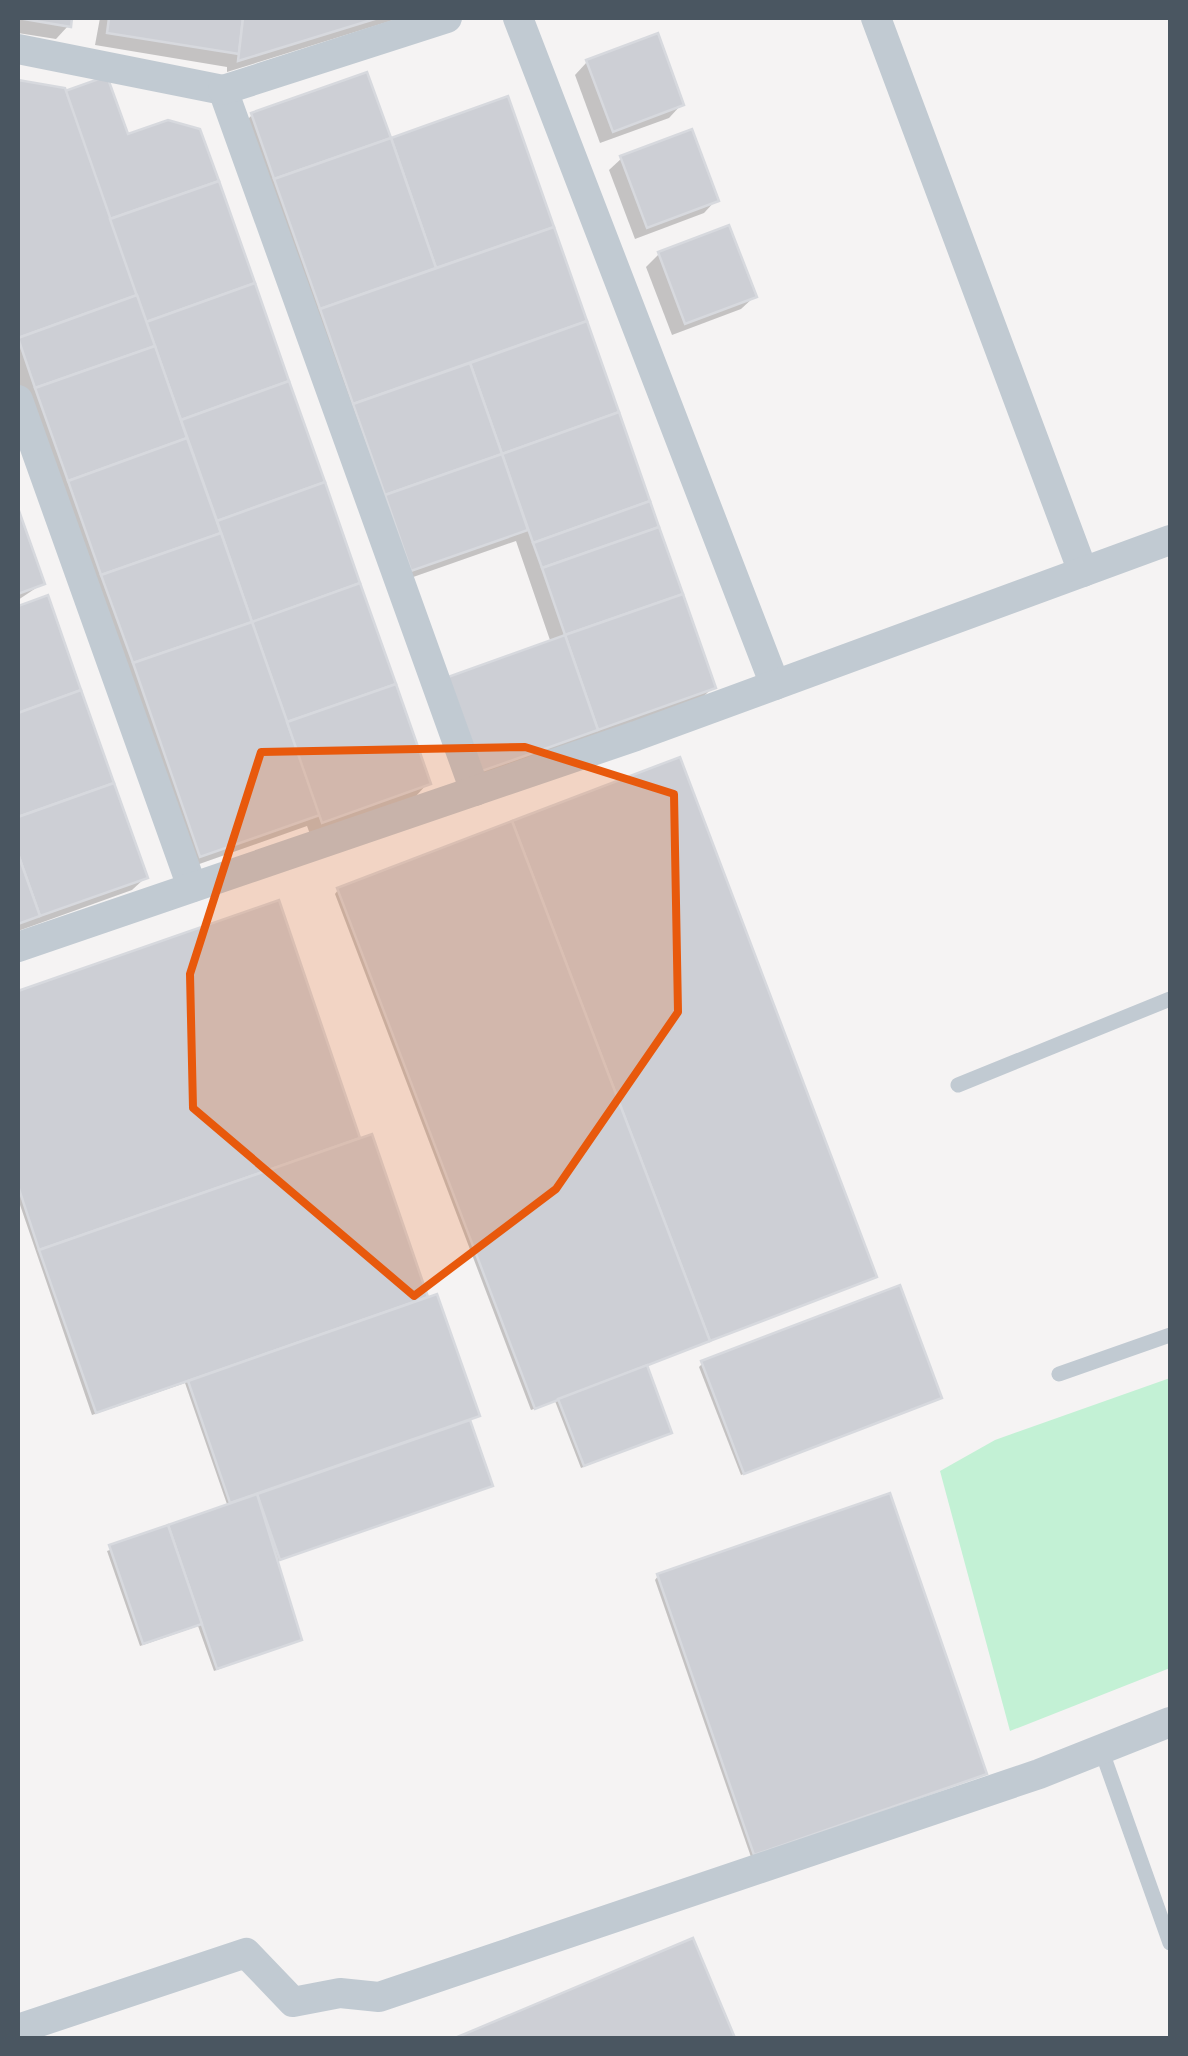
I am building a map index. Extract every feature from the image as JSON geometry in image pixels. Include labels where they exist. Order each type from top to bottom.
[{"type":"street","points":[[18,49],[223,90],[447,18]]},
{"type":"street","points":[[518,18],[775,685]]},
{"type":"street","points":[[876,18],[1083,572]]},
{"type":"street","points":[[223,90],[476,791]]},
{"type":"street","points":[[18,400],[192,887]]},
{"type":"street","points":[[18,946],[476,791],[1170,540]]},
{"type":"street","points":[[18,2029],[246,1953],[292,2002],[340,1993],[380,1998],[1101,1750],[1170,1722]]},
{"type":"lane","points":[[958,1085],[1170,999]]},
{"type":"lane","points":[[1059,1374],[1170,1335]]},
{"type":"lane","points":[[1101,1750],[1170,1943]]},
{"type":"highlighted area","points":[[525,747],[674,794],[678,1012],[556,1189],[414,1296],[193,1108],[190,974],[261,752]]},
{"type":"green space","points":[[1170,1378],[1170,1668],[1010,1731],[940,1471],[995,1440]]},
{"type":"building","points":[[18,18],[72,18],[71,27]]},
{"type":"building","points":[[109,18],[243,18],[239,54],[107,33]]},
{"type":"building","points":[[243,18],[378,18],[238,61]]},
{"type":"building","points":[[658,33],[684,105],[613,132],[586,60]]},
{"type":"building","points":[[367,72],[391,138],[274,179],[251,113]]},
{"type":"building","points":[[107,76],[128,134],[168,120],[200,129],[219,181],[110,219],[65,91]]},
{"type":"building","points":[[18,80],[65,88],[137,295],[18,338]]},
{"type":"building","points":[[508,96],[554,227],[436,268],[391,138]]},
{"type":"building","points":[[692,129],[719,201],[647,228],[620,156]]},
{"type":"building","points":[[391,138],[436,268],[320,309],[274,179]]},
{"type":"building","points":[[219,181],[255,283],[146,322],[110,219]]},
{"type":"building","points":[[729,225],[757,297],[685,324],[658,252]]},
{"type":"building","points":[[554,227],[587,321],[353,404],[320,309]]},
{"type":"building","points":[[255,283],[289,381],[181,420],[146,322]]},
{"type":"building","points":[[137,295],[155,346],[35,388],[18,338]]},
{"type":"building","points":[[587,321],[619,412],[502,454],[470,363]]},
{"type":"building","points":[[155,346],[187,438],[68,481],[35,388]]},
{"type":"building","points":[[470,363],[502,454],[385,495],[353,404]]},
{"type":"building","points":[[289,381],[325,482],[217,521],[181,420]]},
{"type":"building","points":[[619,412],[650,501],[533,543],[502,454]]},
{"type":"building","points":[[187,438],[221,533],[101,575],[68,481]]},
{"type":"building","points":[[502,454],[528,530],[411,571],[385,495]]},
{"type":"building","points":[[325,482],[360,583],[252,622],[217,521]]},
{"type":"building","points":[[650,501],[659,527],[542,568],[533,543]]},
{"type":"building","points":[[18,508],[45,584],[18,594]]},
{"type":"building","points":[[659,527],[683,594],[565,635],[542,568]]},
{"type":"building","points":[[221,533],[252,622],[133,663],[101,575]]},
{"type":"building","points":[[360,583],[396,684],[287,722],[252,622]]},
{"type":"building","points":[[683,594],[716,688],[598,730],[565,635]]},
{"type":"building","points":[[48,595],[81,690],[18,713],[18,606]]},
{"type":"building","points":[[252,622],[320,815],[200,857],[133,663]]},
{"type":"building","points":[[565,635],[598,730],[482,771],[448,677]]},
{"type":"building","points":[[396,684],[431,784],[322,823],[287,722]]},
{"type":"building","points":[[81,690],[114,783],[18,817],[18,713]]},
{"type":"building","points":[[680,757],[877,1277],[710,1341],[512,821]]},
{"type":"building","points":[[114,783],[148,878],[40,916],[18,854],[18,817]]},
{"type":"building","points":[[512,821],[710,1341],[535,1409],[337,888]]},
{"type":"building","points":[[18,854],[40,916],[18,924]]},
{"type":"building","points":[[279,900],[360,1138],[39,1250],[18,1186],[18,991]]},
{"type":"building","points":[[372,1134],[428,1297],[96,1413],[39,1250]]},
{"type":"building","points":[[900,1285],[942,1398],[744,1474],[701,1361]]},
{"type":"building","points":[[437,1294],[480,1416],[230,1503],[188,1381]]},
{"type":"building","points":[[647,1365],[672,1433],[584,1466],[558,1399]]},
{"type":"building","points":[[470,1420],[493,1486],[280,1560],[257,1494]]},
{"type":"building","points":[[890,1493],[987,1774],[754,1855],[657,1574]]},
{"type":"building","points":[[257,1494],[302,1640],[217,1669],[168,1525]]},
{"type":"building","points":[[168,1525],[202,1624],[143,1644],[109,1545]]},
{"type":"building","points":[[693,1938],[735,2038],[455,2038]]}]
